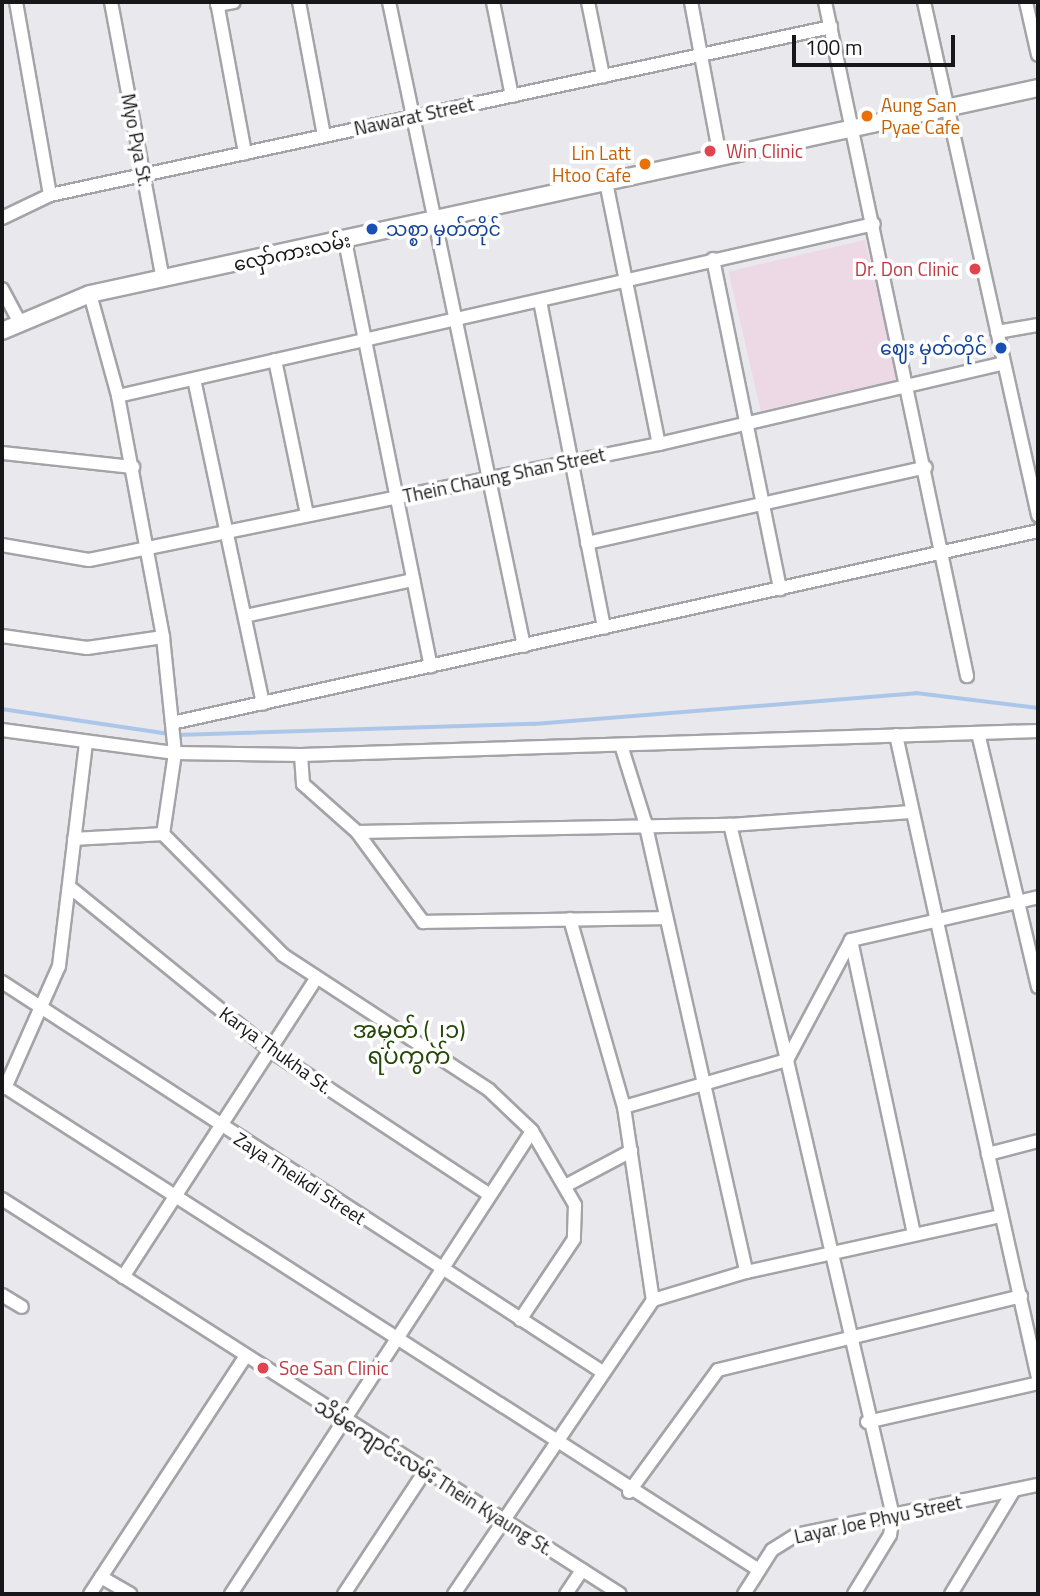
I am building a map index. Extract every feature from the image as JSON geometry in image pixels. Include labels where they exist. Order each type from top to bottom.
[{"type":"main road","name":"လှော်ကားလမ်း","points":[[2,331],[90,294],[345,241],[1038,88]]},
{"type":"street","points":[[16,2],[50,195]]},
{"type":"street","name":"Myo Pya St.","points":[[111,2],[163,279]]},
{"type":"street","points":[[234,2],[217,4],[245,153]]},
{"type":"street","points":[[299,2],[324,136]]},
{"type":"street","points":[[389,2],[432,221],[524,646]]},
{"type":"street","points":[[493,2],[512,96]]},
{"type":"street","points":[[587,2],[603,76]]},
{"type":"street","points":[[691,2],[720,157]]},
{"type":"street","points":[[825,2],[944,552],[967,676]]},
{"type":"street","points":[[924,2],[1004,363],[1034,473],[1038,515]]},
{"type":"street","points":[[1026,2],[1038,55]]},
{"type":"street","name":"Nawarat Street","points":[[2,218],[50,195],[831,27]]},
{"type":"street","points":[[606,182],[659,444]]},
{"type":"street","points":[[118,396],[874,224]]},
{"type":"street","points":[[345,241],[431,666]]},
{"type":"street","points":[[713,259],[780,589]]},
{"type":"street","points":[[2,289],[22,324]]},
{"type":"street","points":[[90,294],[118,396],[149,548],[163,637],[175,747],[163,834]]},
{"type":"street","points":[[540,300],[604,628]]},
{"type":"street","points":[[998,332],[1038,325]]},
{"type":"street","points":[[275,360],[307,516]]},
{"type":"street","name":"Thein Chaung Shan Street","points":[[2,545],[89,560],[659,444],[1004,363]]},
{"type":"street","points":[[194,379],[263,704]]},
{"type":"street","points":[[2,453],[133,467]]},
{"type":"street","points":[[587,543],[926,467]]},
{"type":"street","points":[[172,725],[1038,531]]},
{"type":"street","points":[[245,616],[413,580]]},
{"type":"street","points":[[2,636],[87,648],[163,637]]},
{"type":"street","points":[[2,730],[86,743],[301,755],[1038,731]]},
{"type":"street","points":[[978,733],[1038,988]]},
{"type":"street","points":[[895,735],[939,922],[1038,1377]]},
{"type":"street","points":[[86,743],[74,839],[72,889],[59,966],[4,1086],[628,1492],[759,1570]]},
{"type":"street","points":[[621,745],[645,822],[746,1272]]},
{"type":"street","points":[[301,755],[303,783],[357,832],[423,922],[665,918]]},
{"type":"street","points":[[357,832],[645,822],[730,825],[911,812]]},
{"type":"street","points":[[730,825],[787,1060],[867,1422],[893,1516],[890,1535],[854,1594]]},
{"type":"street","points":[[74,839],[163,834],[283,955],[489,1090],[532,1131],[575,1205],[574,1239],[520,1320]]},
{"type":"street","name":"Karya Thukha St.","points":[[72,889],[270,1050],[490,1195]]},
{"type":"street","points":[[851,940],[939,922],[1038,897]]},
{"type":"street","points":[[570,919],[624,1107],[653,1300]]},
{"type":"street","points":[[624,1107],[787,1060],[851,940]]},
{"type":"street","points":[[851,940],[914,1234]]},
{"type":"street","points":[[123,1277],[316,979]]},
{"type":"street","name":"Zaya Theikdi Street","points":[[2,982],[43,1004],[221,1127],[601,1371]]},
{"type":"street","points":[[231,1594],[532,1131]]},
{"type":"street","points":[[988,1154],[1038,1141]]},
{"type":"street","points":[[565,1186],[631,1151]]},
{"type":"street","name":"သိမ်ကျောင်းလမ်း Thein Kyaung St.","points":[[2,1199],[245,1357],[620,1594]]},
{"type":"street","points":[[454,1594],[601,1371],[653,1300],[746,1272],[1001,1216]]},
{"type":"street","points":[[2,1295],[22,1307]]},
{"type":"street","points":[[628,1492],[718,1370],[847,1334],[1021,1296]]},
{"type":"street","points":[[90,1594],[245,1357]]},
{"type":"street","points":[[867,1422],[1038,1383]]},
{"type":"street","points":[[344,1594],[425,1471]]},
{"type":"street","name":"Layar Joe Phyu Street","points":[[744,1594],[772,1550],[796,1535],[1038,1485]]},
{"type":"street","points":[[951,1594],[1014,1490]]},
{"type":"street","points":[[566,1594],[582,1570]]},
{"type":"street","points":[[101,1577],[130,1594]]},
{"type":"shaded area","points":[[865,240],[897,379],[761,411],[729,271]]},
{"type":"waterway","points":[[177,735],[534,724],[916,693],[1038,708]]},
{"type":"waterway","points":[[2,709],[169,734]]},
{"type":"place","name":"Aung San Pyae Cafe","points":[[867,116]]},
{"type":"place","name":"Win Clinic","points":[[710,151]]},
{"type":"place","name":"Lin Latt Htoo Cafe","points":[[645,164]]},
{"type":"place","name":"သစ္စာ မှတ်တိုင်","points":[[372,229]]},
{"type":"place","name":"Dr. Don Clinic","points":[[975,269]]},
{"type":"place","name":"ဈေး မှတ်တိုင်","points":[[1001,348]]},
{"type":"place","name":"Soe San Clinic","points":[[263,1368]]},
{"type":"district","name":"အမှတ် (၂၁) ရပ်ကွက်","points":[[409,1043]]}]
